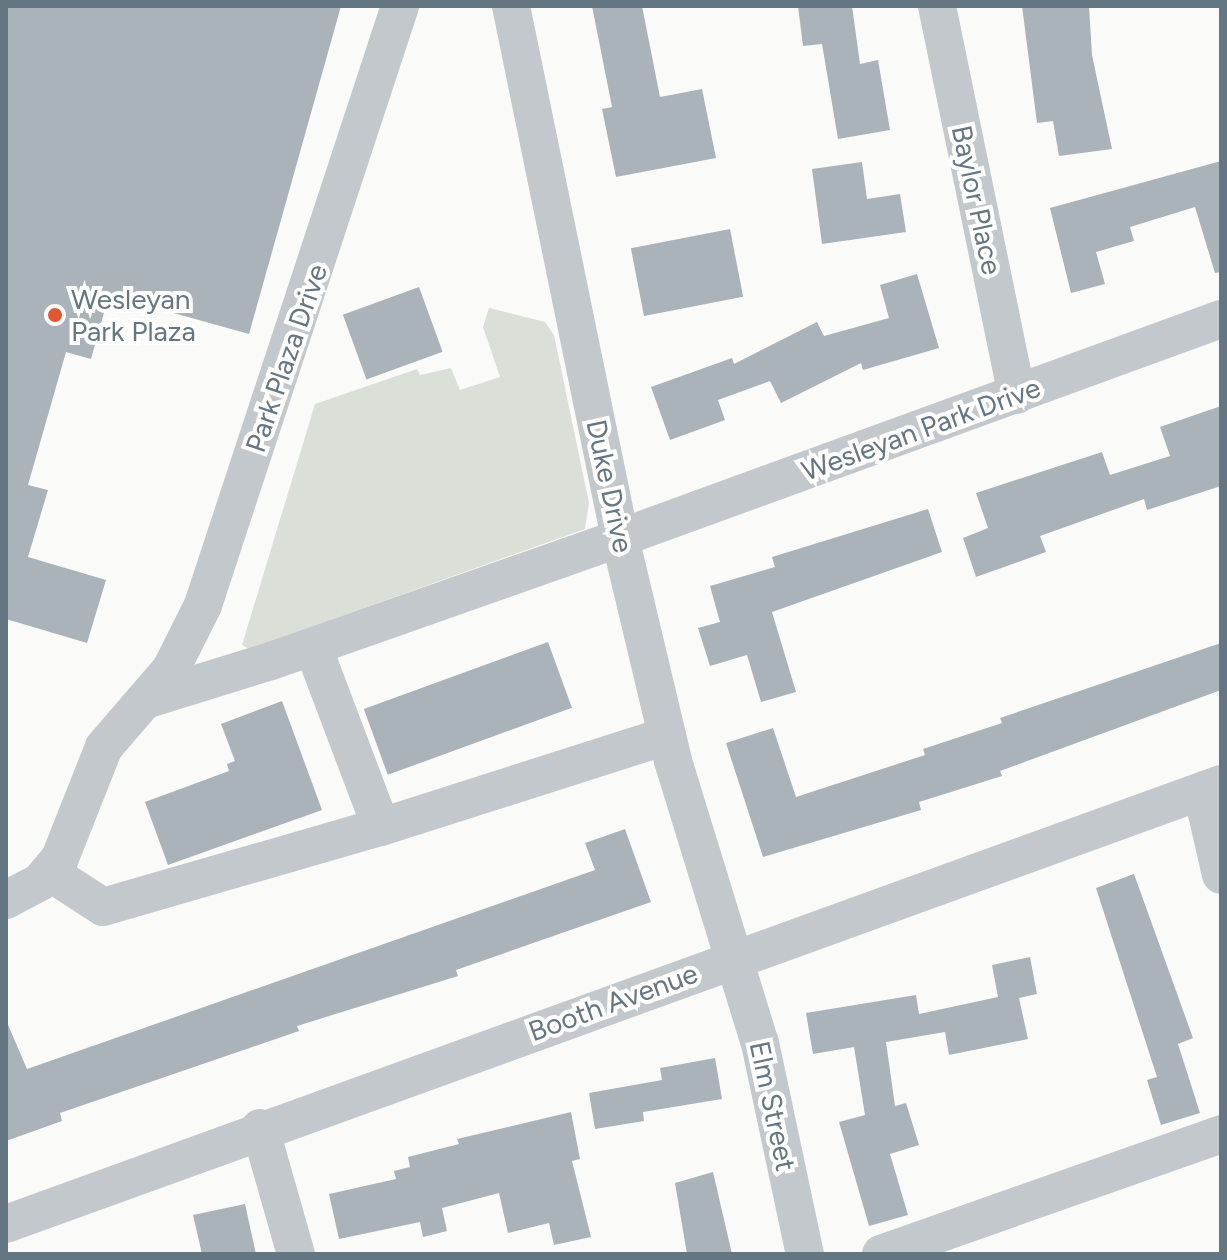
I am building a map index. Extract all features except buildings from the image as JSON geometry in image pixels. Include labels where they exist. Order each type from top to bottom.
[{"type":"street","name":"Park Plaza Drive","points":[[6,900],[49,872],[60,858],[90,772],[104,747],[171,669],[203,605],[400,6]]},
{"type":"street","name":"Duke Drive","points":[[511,6],[620,538],[667,736],[734,959]]},
{"type":"street","name":"Baylor Place","points":[[937,6],[1017,395]]},
{"type":"street","name":"Wesleyan Park Drive","points":[[620,538],[1221,319]]},
{"type":"street","name":"Park Plaza Drive","points":[[148,699],[313,647],[620,538]]},
{"type":"street","points":[[313,647],[381,827]]},
{"type":"street","points":[[49,872],[103,907],[381,827],[667,736]]},
{"type":"street","points":[[1212,788],[1221,875]]},
{"type":"street","name":"Booth Avenue","points":[[6,1224],[260,1128],[1212,788]]},
{"type":"street","name":"Elm Street","points":[[734,959],[760,1043],[805,1254]]},
{"type":"street","points":[[260,1128],[296,1254]]},
{"type":"street","points":[[881,1254],[1221,1134]]},
{"type":"shaded area","points":[[489,308],[545,322],[554,335],[589,503],[585,529],[249,649],[242,645],[315,404],[417,369],[420,375],[451,368],[460,390],[500,377],[483,327]]},
{"type":"place","name":"Wesleyan Park Plaza","points":[[55,315]]}]
